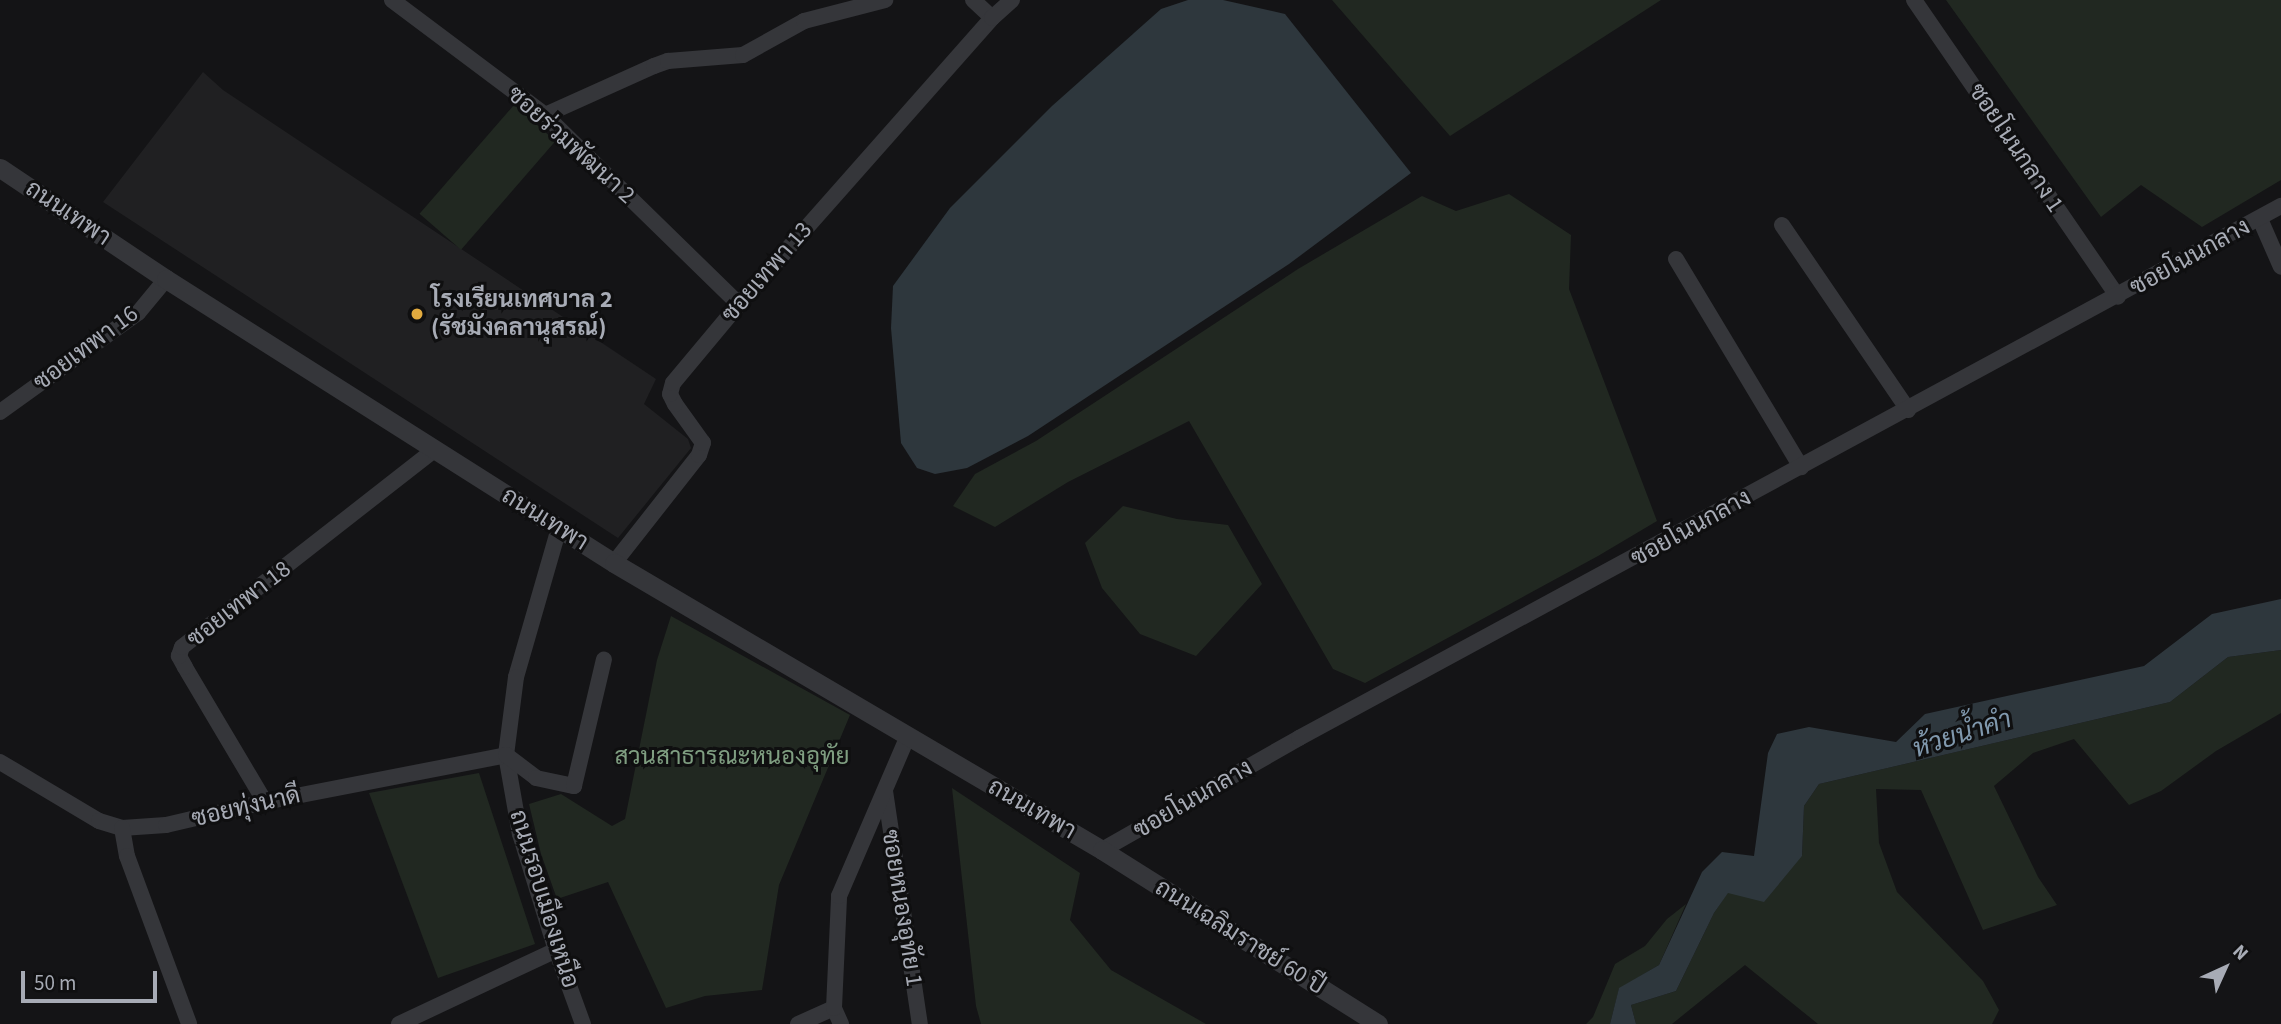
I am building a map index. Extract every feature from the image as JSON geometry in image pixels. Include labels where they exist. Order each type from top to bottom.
[{"type":"street","name":"ซอยร่วมพัฒนา 2","points":[[392,0],[545,115],[738,304]]},
{"type":"street","points":[[545,115],[668,61],[743,55],[804,20],[886,0]]},
{"type":"street","points":[[973,0],[992,18]]},
{"type":"street","name":"ซอยเทพา 13","points":[[614,563],[699,455],[703,443],[670,394],[673,383],[738,304],[992,18],[1012,0]]},
{"type":"street","name":"ซอยโนนกลาง 1","points":[[1914,0],[2118,297]]},
{"type":"street","name":"ถนนเทพา","points":[[0,168],[166,279],[614,563],[1102,850]]},
{"type":"street","name":"ซอยโนนกลาง","points":[[1102,850],[1299,738],[2118,297],[2281,206]]},
{"type":"street","points":[[2260,219],[2281,267]]},
{"type":"street","points":[[1782,225],[1908,410]]},
{"type":"street","points":[[1676,259],[1801,467]]},
{"type":"street","name":"ซอยเทพา 16","points":[[0,412],[138,313],[166,279]]},
{"type":"street","name":"ซอยเทพา 18","points":[[265,802],[179,656],[182,647],[435,449]]},
{"type":"street","name":"ถนนรอบเมืองเหนือ","points":[[559,528],[516,677],[506,755],[520,834],[556,950],[583,1024]]},
{"type":"street","points":[[506,755],[537,778],[574,786],[604,659]]},
{"type":"street","points":[[841,1024],[834,1008],[839,896],[908,736]]},
{"type":"street","name":"ซอยทุ่งนาดี","points":[[0,762],[99,821],[122,828],[166,825],[265,802],[506,755]]},
{"type":"street","name":"ซอยหนองอุทัย 1","points":[[885,791],[920,1024]]},
{"type":"street","points":[[122,828],[127,856],[189,1024]]},
{"type":"street","name":"ถนนเฉลิมราชย์ 60 ปี","points":[[1102,850],[1378,1024]]},
{"type":"street","points":[[399,1024],[556,950]]},
{"type":"street","points":[[798,1024],[834,1008]]},
{"type":"shaded area","name":"โรงเรียนเทศบาล 2 (รัชมังคลานุสรณ์)","points":[[203,72],[223,90],[656,379],[644,404],[688,439],[691,448],[618,538],[103,202]]},
{"type":"green space","points":[[1332,0],[1661,0],[1450,136]]},
{"type":"green space","points":[[1946,0],[2281,0],[2281,180],[2202,227],[2141,185],[2101,217]]},
{"type":"green space","points":[[514,105],[556,141],[461,250],[420,214]]},
{"type":"green space","points":[[1509,194],[1571,235],[1569,289],[1657,521],[1598,556],[1365,683],[1333,669],[1189,421],[1068,482],[995,527],[953,506],[975,474],[1036,441],[1298,269],[1422,196],[1456,211]]},
{"type":"green space","points":[[1123,506],[1177,519],[1228,525],[1262,584],[1196,656],[1140,634],[1102,588],[1085,543]]},
{"type":"green space","name":"สวนสาธารณะหนองอุทัย","points":[[671,616],[850,715],[779,885],[762,990],[705,996],[666,1008],[608,882],[557,899],[541,854],[529,804],[561,794],[612,826],[625,819],[657,660]]},
{"type":"green space","points":[[2281,650],[2281,713],[2216,751],[2161,791],[2129,805],[2074,739],[2033,753],[1994,786],[2038,877],[2057,905],[1983,930],[1921,790],[1876,789],[1879,843],[1897,892],[1983,981],[1999,1010],[1992,1024],[1818,1024],[1745,965],[1672,1024],[1636,1024],[1631,1005],[1676,991],[1714,913],[1728,892],[1802,856],[1804,806],[1819,784],[2170,702],[2228,657]]},
{"type":"green space","points":[[479,773],[535,944],[438,978],[369,793]]},
{"type":"green space","points":[[952,788],[1080,873],[1070,920],[1111,970],[1206,1024],[981,1024],[976,1006]]},
{"type":"green space","points":[[1686,904],[1659,965],[1619,989],[1610,1024],[1586,1024],[1593,1017],[1615,964],[1645,946],[1667,919]]},
{"type":"water","points":[[1188,0],[1223,0],[1285,14],[1411,173],[1289,264],[1028,436],[967,468],[935,474],[917,468],[901,443],[891,328],[893,286],[950,208],[1052,106],[1161,9]]},
{"type":"water","name":"ห้วยน้ำคำ","points":[[2281,599],[2281,650],[2228,657],[2170,702],[1819,784],[1804,806],[1802,856],[1764,902],[1728,893],[1714,913],[1676,991],[1631,1005],[1636,1024],[1610,1024],[1619,988],[1659,965],[1702,872],[1722,852],[1754,856],[1768,753],[1777,734],[1809,727],[1896,742],[1925,714],[2144,666],[2212,614]]},
{"type":"place","name":"โรงเรียนเทศบาล 2 (รัชมังคลานุสรณ์)","points":[[417,314]]}]
